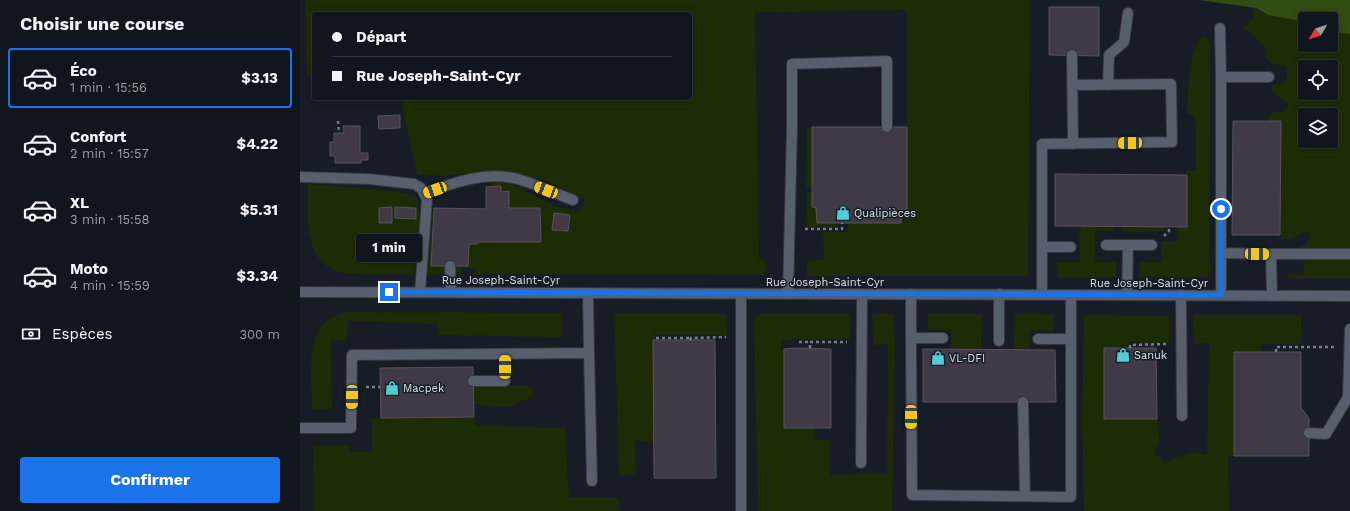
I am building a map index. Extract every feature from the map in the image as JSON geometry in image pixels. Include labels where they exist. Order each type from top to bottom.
[{"type":"street","points":[[1108,85],[1108,55],[1124,42],[1128,13]]},
{"type":"street","points":[[1220,28],[1221,295]]},
{"type":"street","points":[[1072,55],[1073,144]]},
{"type":"street","points":[[788,294],[792,64],[887,61],[887,127]]},
{"type":"street","points":[[1221,77],[1269,77]]},
{"type":"street","points":[[1042,295],[1042,144],[1172,142],[1171,84],[1072,85]]},
{"type":"street","points":[[425,193],[454,183],[484,176],[501,176],[520,180],[573,200]]},
{"type":"street","points":[[300,177],[369,179],[414,184],[425,193],[427,199],[420,292]]},
{"type":"street","points":[[1106,245],[1152,245]]},
{"type":"street","points":[[1127,295],[1128,245]]},
{"type":"street","points":[[1042,247],[1070,247]]},
{"type":"street","points":[[1221,253],[1350,254]]},
{"type":"street","points":[[1271,254],[1272,296]]},
{"type":"street","points":[[450,266],[451,292]]},
{"type":"street","name":"Rue Joseph-Saint-Cyr","points":[[300,292],[1350,296]]},
{"type":"street","points":[[588,293],[588,353],[592,480]]},
{"type":"street","points":[[741,294],[741,511]]},
{"type":"street","points":[[861,463],[862,294]]},
{"type":"street","points":[[911,294],[912,495],[1071,497],[1071,295]]},
{"type":"street","points":[[999,294],[999,341]]},
{"type":"street","points":[[1181,295],[1182,416]]},
{"type":"street","points":[[1309,433],[1326,434],[1349,397],[1350,329]]},
{"type":"street","points":[[911,338],[943,338]]},
{"type":"street","points":[[1038,339],[1071,339]]},
{"type":"street","points":[[300,428],[351,428],[352,355],[588,353]]},
{"type":"street","points":[[473,381],[505,380],[505,354]]},
{"type":"street","points":[[1023,402],[1026,496]]},
{"type":"path","points":[[338,121],[339,133]]},
{"type":"path","points":[[806,229],[842,229],[842,223]]},
{"type":"path","points":[[1169,226],[1169,231]]},
{"type":"path","points":[[656,338],[691,339],[719,337]]},
{"type":"path","points":[[799,342],[850,342]]},
{"type":"path","points":[[810,342],[810,348]]},
{"type":"path","points":[[1130,348],[1130,345],[1160,345]]},
{"type":"path","points":[[1276,352],[1276,347],[1350,348]]},
{"type":"green space","points":[[305,0],[1030,0],[1028,276],[807,276],[807,261],[824,260],[823,232],[847,232],[848,223],[901,223],[901,209],[907,209],[907,10],[755,12],[759,259],[766,261],[765,275],[473,274],[476,271],[473,268],[461,268],[461,275],[457,274],[456,266],[468,266],[469,244],[477,244],[478,242],[541,242],[540,208],[509,208],[509,192],[501,192],[500,186],[490,186],[496,181],[513,185],[557,207],[575,211],[583,207],[585,200],[545,180],[511,172],[478,172],[440,176],[417,175],[401,100],[692,100],[692,12],[312,12],[312,76],[307,76]],"holes":[[[554,214],[569,215],[568,231],[552,230]]]},
{"type":"green space","points":[[1199,0],[1350,0],[1350,34],[1338,33],[1338,12],[1298,12],[1298,22],[1268,15],[1256,8]]},
{"type":"green space","points":[[1253,8],[1268,15],[1295,20],[1298,22],[1298,52],[1338,52],[1338,33],[1350,34],[1350,278],[1287,278],[1288,274],[1303,275],[1305,262],[1297,259],[1297,248],[1306,245],[1311,237],[1306,231],[1290,239],[1281,239],[1281,121],[1268,121],[1269,115],[1275,111],[1283,112],[1288,107],[1288,102],[1271,93],[1272,86],[1287,79],[1287,67],[1273,64],[1265,57],[1267,51],[1256,38],[1253,39],[1250,31],[1244,30],[1244,26],[1253,19]]},
{"type":"green space","points":[[1203,36],[1207,38],[1210,44],[1209,258],[1211,268],[1208,277],[1139,277],[1140,262],[1161,262],[1161,241],[1178,241],[1178,227],[1187,227],[1186,170],[1196,170],[1196,125],[1193,115],[1187,113],[1189,83],[1191,61],[1194,51]]},
{"type":"green space","points":[[812,127],[812,187],[806,187],[807,128]]},
{"type":"green space","points":[[308,184],[390,191],[416,196],[419,211],[419,223],[418,247],[413,275],[347,274],[332,269],[322,261],[314,251],[310,239],[308,226]],"holes":[[[395,207],[416,208],[416,218],[395,218]],[[379,208],[392,208],[392,223],[379,223]]]},
{"type":"green space","points":[[807,192],[812,192],[812,207],[816,208],[817,223],[836,223],[836,227],[806,228]]},
{"type":"green space","points":[[430,212],[433,213],[431,265],[444,266],[444,274],[428,275],[426,270]]},
{"type":"green space","points":[[1081,226],[1113,226],[1113,231],[1095,231],[1095,262],[1116,262],[1116,277],[1057,277],[1056,262],[1080,262],[1079,229],[1081,229]]},
{"type":"green space","points":[[1121,226],[1165,227],[1164,231],[1121,231]]},
{"type":"green space","points":[[351,312],[562,313],[562,337],[438,335],[438,324],[348,321],[347,340],[331,340],[332,409],[312,409],[311,364],[317,335],[324,324],[335,316]]},
{"type":"green space","points":[[614,313],[726,314],[727,335],[654,334],[654,441],[635,441],[636,475],[619,475]]},
{"type":"green space","points":[[759,314],[848,314],[850,316],[850,339],[800,340],[798,338],[790,341],[782,341],[781,348],[784,349],[784,428],[815,428],[814,440],[830,440],[830,475],[887,474],[888,344],[873,345],[872,317],[874,314],[893,314],[895,345],[892,511],[758,511],[754,319]]},
{"type":"green space","points":[[928,314],[982,314],[981,349],[951,349],[951,330],[928,330]]},
{"type":"green space","points":[[1015,314],[1054,315],[1054,331],[1030,330],[1030,349],[1013,349]]},
{"type":"green space","points":[[1084,315],[1169,316],[1170,341],[1167,343],[1127,342],[1126,348],[1104,348],[1104,419],[1157,419],[1160,439],[1154,452],[1164,462],[1193,452],[1207,455],[1209,343],[1198,344],[1194,342],[1193,315],[1301,315],[1302,344],[1261,344],[1261,352],[1234,352],[1234,456],[1228,456],[1229,511],[1084,511],[1082,418]]},
{"type":"green space","points":[[473,386],[527,386],[533,389],[533,396],[509,407],[473,404]]},
{"type":"green space","points":[[474,417],[475,426],[565,428],[569,497],[619,498],[620,511],[314,511],[313,446],[349,445],[349,452],[372,452],[372,418]]},
{"type":"building","points":[[1049,7],[1099,7],[1099,56],[1049,55]]},
{"type":"building","points":[[400,115],[400,128],[379,129],[378,116]]},
{"type":"building","points":[[1233,121],[1281,121],[1280,235],[1232,235]]},
{"type":"building","points":[[343,126],[360,126],[360,153],[368,153],[368,160],[361,160],[361,163],[335,163],[335,156],[330,156],[330,142],[334,142],[334,133],[344,133]]},
{"type":"building","points":[[812,127],[907,127],[907,209],[901,209],[901,223],[817,223],[816,208],[812,207]]},
{"type":"building","points":[[1055,174],[1187,175],[1187,227],[1055,226]]},
{"type":"building","points":[[501,186],[501,192],[509,191],[509,208],[540,208],[541,242],[478,242],[477,244],[469,244],[468,266],[431,266],[434,208],[486,209],[486,187]]},
{"type":"building","points":[[392,207],[392,223],[379,223],[379,208]]},
{"type":"building","points":[[395,207],[416,208],[416,219],[395,218]]},
{"type":"building","points":[[554,213],[570,215],[568,231],[552,230]]},
{"type":"building","points":[[653,340],[715,340],[716,478],[654,478]]},
{"type":"building","points":[[1104,348],[1156,348],[1157,419],[1104,419]]},
{"type":"building","points":[[784,349],[831,349],[831,428],[784,428]]},
{"type":"building","points":[[923,349],[1055,350],[1056,402],[923,402]]},
{"type":"building","points":[[1234,352],[1301,352],[1301,408],[1309,418],[1309,456],[1234,456]]},
{"type":"building","points":[[473,367],[474,417],[381,418],[380,368]]},
{"type":"place","name":"Qualipièces","points":[[843,213]]},
{"type":"place","name":"Sanuk","points":[[1123,355]]},
{"type":"place","name":"VL-DFI","points":[[938,358]]},
{"type":"place","name":"Macpek","points":[[392,388]]},
{"type":"route","points":[[389,292],[1221,295],[1221,209]]}]
